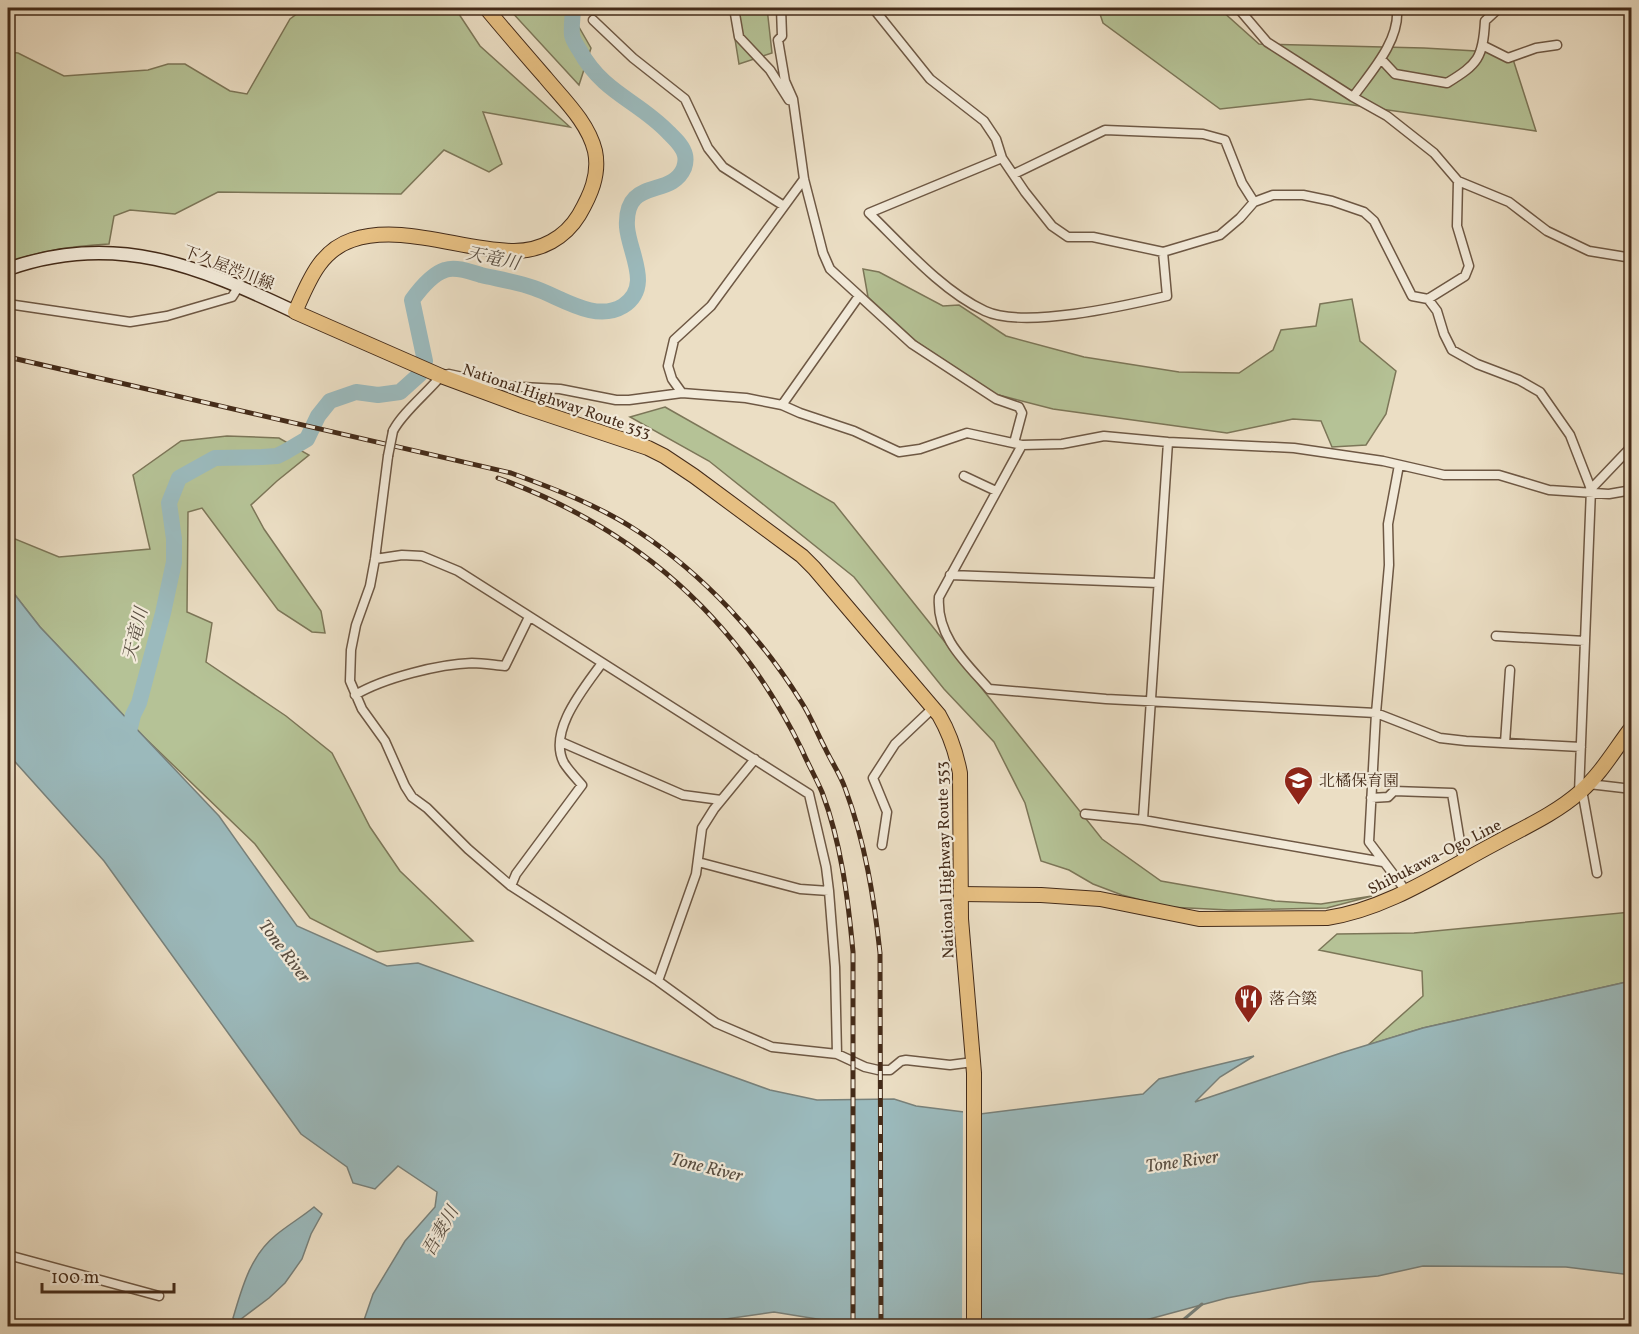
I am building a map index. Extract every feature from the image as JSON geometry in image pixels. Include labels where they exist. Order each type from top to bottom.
[{"type":"main road","points":[[295,312],[316,267],[333,251],[351,240],[385,235],[523,251],[540,247],[572,227],[588,201],[595,179],[597,163],[590,138],[578,116],[486,8]]},
{"type":"main road","name":"下久屋渋川線","points":[[8,269],[54,256],[96,252],[115,253],[174,263],[239,286],[295,312]]},
{"type":"main road","name":"National Highway Route 353","points":[[295,312],[436,373],[522,406],[632,442],[664,456],[802,556],[933,708],[949,732],[960,773],[961,894],[966,993],[974,1068],[974,1326]]},
{"type":"main road","name":"Shibukawa-Ogo Line","points":[[961,894],[1075,897],[1112,901],[1199,919],[1327,918],[1347,915],[1366,910],[1406,891],[1561,807],[1584,789],[1632,727]]},
{"type":"street","points":[[734,8],[739,37],[770,70],[794,108]]},
{"type":"street","points":[[781,8],[782,36],[778,40],[786,81],[793,99],[804,179],[830,269],[912,344],[996,399],[1019,407],[1022,413],[1018,444],[996,491],[939,597],[940,622],[951,645],[988,689],[1376,714],[1440,738],[1581,747]]},
{"type":"street","points":[[873,8],[930,79],[984,121],[996,139],[1002,158],[1052,226],[1068,237],[1093,237],[1163,252],[1220,235],[1254,202],[1273,195],[1303,195],[1332,201],[1364,212],[1374,221],[1412,296],[1428,299],[1465,276],[1469,266],[1457,226],[1458,181]]},
{"type":"street","points":[[1238,8],[1267,42],[1353,97],[1388,116],[1434,153],[1458,181],[1509,202],[1547,231],[1588,251],[1632,258]]},
{"type":"street","points":[[1353,97],[1381,59],[1394,31],[1397,8]]},
{"type":"street","points":[[1381,59],[1395,74],[1447,83],[1476,62],[1484,46],[1485,21],[1498,8]]},
{"type":"street","points":[[593,20],[633,58],[685,99],[708,148],[723,168],[784,206]]},
{"type":"street","points":[[1484,46],[1508,58],[1536,48],[1557,45]]},
{"type":"street","points":[[1014,174],[1105,130],[1203,134],[1225,140],[1242,183],[1254,202]]},
{"type":"street","points":[[1002,158],[868,213],[947,287],[986,311],[1018,319],[1116,308],[1167,296],[1163,252]]},
{"type":"street","points":[[682,393],[672,379],[668,366],[674,340],[711,306],[804,179]]},
{"type":"street","points":[[8,304],[112,321],[140,322],[232,297],[239,286]]},
{"type":"street","points":[[782,405],[859,296]]},
{"type":"street","points":[[1428,299],[1437,311],[1452,350],[1477,364],[1519,380],[1540,392],[1570,435],[1590,491],[1581,747],[1584,789],[1597,873]]},
{"type":"street","points":[[974,1068],[906,1060],[901,1061],[890,1070],[878,1070],[865,1067],[837,1054],[781,1049],[716,1023],[658,981],[511,886],[468,849],[427,808],[412,797],[384,741],[362,709],[350,681],[351,650],[356,625],[370,586],[393,431],[398,420],[418,402],[436,373],[459,375],[504,386],[560,389],[616,400],[682,393],[746,398],[782,405],[854,431],[899,452],[920,449],[968,433],[1018,444],[1062,444],[1104,436],[1168,442],[1294,448],[1383,461],[1444,475],[1499,475],[1549,490],[1609,494],[1632,490]]},
{"type":"street","points":[[1143,820],[1168,442]]},
{"type":"street","points":[[1590,491],[1632,446]]},
{"type":"street","points":[[1399,465],[1388,524],[1389,565],[1376,714],[1369,842],[1406,891]]},
{"type":"street","points":[[964,476],[996,491]]},
{"type":"street","points":[[375,559],[402,555],[422,556],[458,571],[809,794],[826,867],[829,891],[835,967],[837,1054]]},
{"type":"street","points":[[950,575],[1158,583]]},
{"type":"street","points":[[356,695],[372,685],[437,668],[471,663],[505,666],[529,617]]},
{"type":"street","points":[[1496,636],[1584,641]]},
{"type":"street","points":[[511,886],[516,874],[582,785],[564,763],[561,742],[571,705],[602,663]]},
{"type":"street","points":[[1505,743],[1510,670]]},
{"type":"street","points":[[882,844],[887,812],[873,778],[895,744],[933,708]]},
{"type":"street","points":[[561,742],[683,795],[721,800]]},
{"type":"street","points":[[658,981],[696,874],[702,828],[721,800],[755,759]]},
{"type":"street","points":[[1584,789],[1632,789]]},
{"type":"street","points":[[1371,798],[1388,797],[1394,791],[1452,793],[1463,860]]},
{"type":"street","points":[[1085,814],[1143,820],[1383,862]]},
{"type":"street","points":[[698,862],[800,889],[829,891]]},
{"type":"street","points":[[8,1255],[159,1296]]},
{"type":"green space","points":[[305,8],[345,8],[354,12],[371,11],[377,8],[455,8],[480,46],[570,127],[483,112],[502,164],[489,172],[444,150],[401,194],[218,192],[175,214],[130,210],[114,216],[109,244],[57,249],[8,263],[8,52],[18,53],[64,76],[148,70],[168,64],[185,64],[230,91],[247,94],[290,19]]},
{"type":"green space","points":[[508,8],[568,8],[591,48],[579,85]]},
{"type":"green space","points":[[730,8],[767,8],[772,53],[739,64]]},
{"type":"green space","points":[[1098,8],[1207,8],[1222,11],[1259,44],[1424,48],[1511,53],[1536,131],[1310,99],[1220,109],[1103,23]]},
{"type":"green space","points":[[863,269],[879,272],[943,306],[959,305],[1006,336],[1084,357],[1179,372],[1239,373],[1273,350],[1281,330],[1316,326],[1320,304],[1352,299],[1360,341],[1396,371],[1386,414],[1366,445],[1332,447],[1321,421],[1293,419],[1227,433],[1053,409],[995,394],[918,343],[868,297]]},
{"type":"green space","points":[[665,407],[834,503],[1102,839],[1161,881],[1275,901],[1321,904],[1372,896],[1327,908],[1229,910],[1168,907],[1122,895],[1093,884],[1069,870],[1041,861],[1025,803],[994,742],[944,689],[854,577],[709,461],[630,417]]},
{"type":"green space","points":[[227,436],[279,438],[309,455],[251,505],[264,529],[321,611],[325,633],[312,632],[278,610],[202,508],[188,512],[187,612],[212,623],[206,662],[286,716],[332,753],[370,827],[400,871],[473,941],[377,952],[310,918],[255,844],[144,737],[40,627],[8,586],[8,536],[59,557],[150,549],[133,475],[181,441]]},
{"type":"green space","points":[[1631,912],[1631,981],[1423,1028],[1368,1045],[1423,996],[1422,971],[1319,950],[1337,934],[1414,933]]},
{"type":"water","points":[[8,586],[40,627],[219,816],[297,926],[387,966],[418,963],[770,1090],[817,1100],[894,1099],[916,1106],[980,1114],[1143,1094],[1159,1079],[1254,1056],[1220,1077],[1195,1102],[1423,1028],[1631,981],[1631,1275],[1566,1267],[1423,1266],[1378,1276],[1311,1282],[1227,1298],[1131,1324],[1091,1326],[860,1326],[774,1312],[677,1326],[362,1326],[373,1294],[405,1241],[435,1207],[437,1192],[398,1166],[375,1189],[353,1183],[347,1167],[301,1134],[104,861],[8,754]]},
{"type":"water","points":[[314,1207],[322,1214],[311,1234],[302,1259],[285,1283],[237,1322],[233,1318],[253,1263],[267,1243]]},
{"type":"pier","points":[[963,1109],[982,1110],[981,1326],[962,1326]]},
{"type":"waterway","name":"天竜川","points":[[126,744],[163,613],[174,562],[174,539],[169,503],[179,478],[215,458],[277,456],[285,452],[307,439],[318,416],[330,401],[356,392],[378,395],[400,392],[420,374],[425,361],[412,300],[431,278],[445,270],[463,270],[521,284],[578,307],[601,312],[623,306],[632,298],[637,289],[638,280],[627,227],[628,211],[640,194],[669,183],[678,177],[684,168],[685,155],[678,143],[658,122],[610,87],[589,65],[573,37],[573,8]]},
{"type":"waterway","points":[[1176,1326],[1202,1304]]},
{"type":"railway","points":[[8,357],[511,473],[544,485],[609,514],[663,549],[708,588],[750,631],[802,703],[841,778],[852,808],[868,870],[880,953],[881,1326]]},
{"type":"railway","points":[[498,478],[548,499],[595,523],[638,551],[678,584],[714,620],[747,659],[776,703],[822,792],[829,811],[843,870],[853,952],[853,1326]]},
{"type":"place","name":"北橘保育園","points":[[1298,806]]},
{"type":"place","name":"落合簗","points":[[1248,1024]]},
{"type":"water label","name":"Tone River","points":[[285,951]]},
{"type":"water label","name":"Tone River","points":[[1182,1161]]},
{"type":"water label","name":"Tone River","points":[[707,1167]]},
{"type":"water label","name":"吾妻川","points":[[440,1231]]}]
